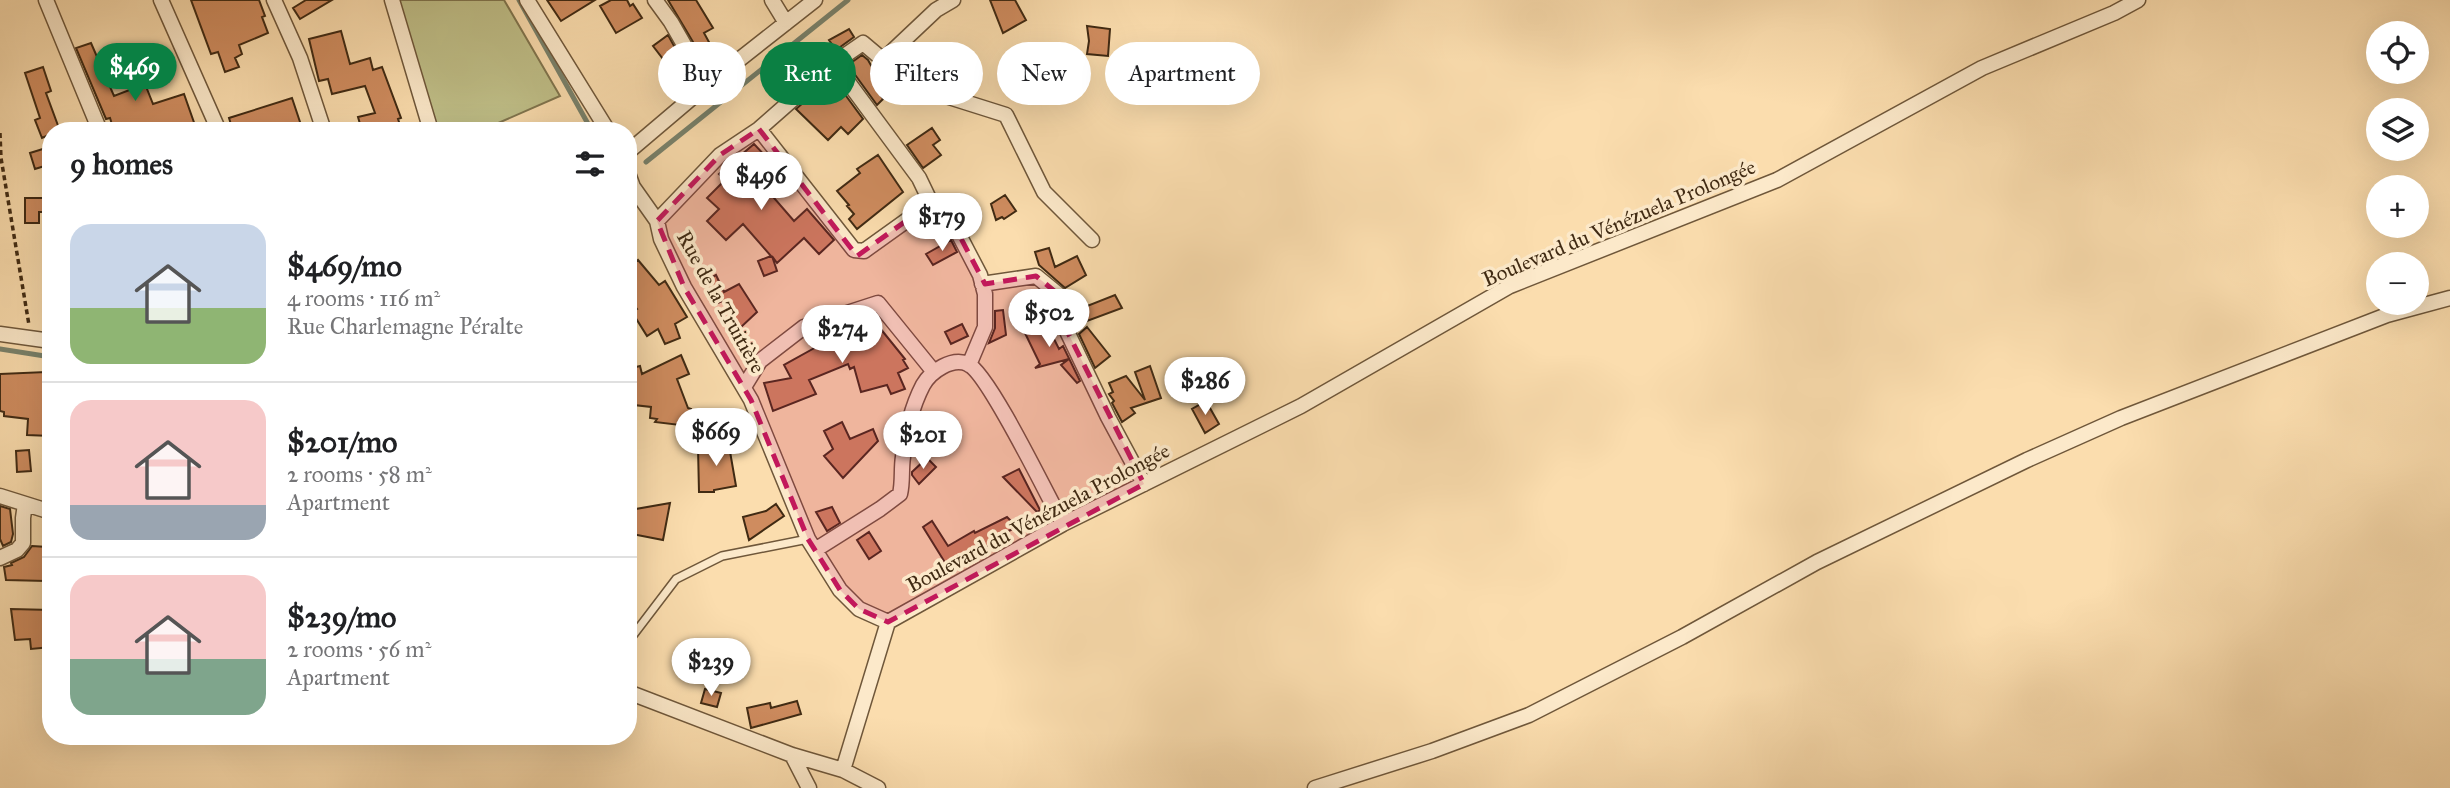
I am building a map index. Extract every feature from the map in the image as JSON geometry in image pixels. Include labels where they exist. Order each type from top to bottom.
[{"type":"street","points":[[46,0],[96,122]]},
{"type":"street","points":[[161,0],[215,122]]},
{"type":"street","points":[[274,0],[300,58],[321,122]]},
{"type":"street","points":[[392,0],[428,122]]},
{"type":"street","points":[[527,0],[602,122]]},
{"type":"street","points":[[655,0],[682,42]]},
{"type":"street","points":[[772,0],[786,23]]},
{"type":"street","points":[[746,54],[815,0]]},
{"type":"street","points":[[902,42],[936,10],[953,0]]},
{"type":"street","name":"Boulevard du Vénézuela Prolongée","points":[[888,622],[1063,524],[1301,406],[1510,286],[1777,180],[1982,68],[2115,13],[2138,0]]},
{"type":"street","points":[[856,48],[863,43],[870,49]]},
{"type":"street","points":[[856,93],[919,177],[931,203],[956,229],[980,275],[985,294],[985,327],[969,365]]},
{"type":"street","points":[[637,144],[683,105]]},
{"type":"street","points":[[657,220],[720,155],[759,129],[786,105]]},
{"type":"street","points":[[974,105],[1006,115],[1044,192],[1093,240]]},
{"type":"street","points":[[759,129],[855,250],[864,251],[931,203]]},
{"type":"street","name":"Rue de la Truitière","points":[[637,192],[657,220],[661,239],[684,287],[751,400],[812,544],[840,590],[859,609],[888,622]]},
{"type":"street","points":[[982,284],[1035,276],[1058,294],[1063,323],[1144,484]]},
{"type":"street","points":[[1315,788],[1432,751],[1529,715],[1682,637],[1817,562],[2027,460],[2121,418],[2387,315],[2450,298]]},
{"type":"street","points":[[744,387],[760,362],[804,327],[878,303],[934,372]]},
{"type":"street","points":[[0,334],[42,340]]},
{"type":"street","points":[[812,544],[880,509],[900,494],[909,422],[923,384],[934,372],[958,362],[969,365],[992,392],[1063,524]]},
{"type":"street","points":[[0,496],[42,509]]},
{"type":"street","points":[[0,558],[17,550],[23,543],[25,504]]},
{"type":"street","points":[[842,770],[888,622]]},
{"type":"street","points":[[637,695],[792,755],[842,770],[878,788]]},
{"type":"street","points":[[792,755],[809,788]]},
{"type":"lane","points":[[637,630],[676,579],[722,556],[812,544]]},
{"type":"path","points":[[0,134],[1,158],[32,338]]},
{"type":"highlighted area","points":[[759,129],[857,256],[931,203],[956,229],[985,284],[1036,276],[1058,294],[1063,323],[1144,484],[888,622],[859,609],[840,590],[808,539],[751,400],[684,287],[657,221],[720,155]]},
{"type":"green space","points":[[395,0],[504,0],[560,96],[501,122],[429,122]]},
{"type":"building","points":[[191,0],[259,0],[268,33],[239,45],[242,54],[235,58],[239,67],[225,72],[218,52],[211,54]]},
{"type":"building","points":[[306,0],[332,0],[300,19],[293,8]]},
{"type":"building","points":[[547,0],[595,0],[561,21]]},
{"type":"building","points":[[611,0],[627,0],[642,18],[616,33],[600,6]]},
{"type":"building","points":[[668,0],[696,0],[713,28],[704,33],[709,42],[693,42]]},
{"type":"building","points":[[990,0],[1015,0],[1026,20],[1003,33]]},
{"type":"building","points":[[1087,26],[1110,29],[1109,42],[1105,42],[1105,56],[1091,54]]},
{"type":"building","points":[[849,29],[854,37],[847,42],[829,40]]},
{"type":"building","points":[[341,31],[350,64],[370,58],[373,70],[382,67],[401,118],[398,119],[399,122],[359,122],[358,117],[375,113],[365,86],[332,94],[328,79],[319,81],[309,39]]},
{"type":"building","points":[[668,35],[672,42],[658,42]]},
{"type":"building","points":[[91,43],[114,96],[145,84],[153,104],[184,94],[194,122],[111,122],[110,118],[106,119],[76,48]]},
{"type":"building","points":[[862,55],[870,64],[870,95],[856,76],[856,59]]},
{"type":"building","points":[[43,67],[51,91],[46,93],[57,122],[42,122],[42,138],[35,120],[40,118],[25,73]]},
{"type":"building","points":[[292,98],[300,122],[230,122],[229,118]]},
{"type":"building","points":[[801,105],[853,105],[863,119],[848,134],[841,127],[828,140],[796,109]]},
{"type":"building","points":[[932,128],[940,140],[933,145],[941,155],[923,168],[907,145]]},
{"type":"building","points":[[754,144],[770,161],[758,172],[778,193],[774,198],[794,221],[807,209],[834,240],[819,254],[804,238],[777,263],[772,256],[777,271],[764,276],[758,261],[771,256],[743,224],[726,240],[707,221],[719,209],[707,198],[725,180],[719,174]]},
{"type":"building","points":[[42,149],[42,167],[35,169],[30,153]]},
{"type":"building","points":[[878,155],[903,192],[857,229],[849,219],[854,214],[837,191],[860,173],[857,169]]},
{"type":"building","points":[[1005,195],[1016,211],[1004,219],[1002,217],[996,220],[991,204]]},
{"type":"building","points":[[25,198],[42,198],[39,223],[25,223]]},
{"type":"building","points":[[951,240],[957,252],[933,265],[926,254]]},
{"type":"building","points":[[1049,248],[1055,267],[1077,256],[1086,275],[1065,288],[1039,265],[1035,252]]},
{"type":"building","points":[[637,261],[659,285],[665,281],[687,317],[675,324],[680,338],[665,344],[658,329],[647,336],[637,320]]},
{"type":"building","points":[[716,275],[724,292],[739,284],[757,312],[739,329],[722,301],[714,305],[703,282]]},
{"type":"building","points":[[1115,295],[1122,308],[1087,321],[1082,308]]},
{"type":"building","points":[[1003,310],[1006,335],[989,343],[995,328],[995,311]]},
{"type":"building","points":[[871,317],[905,359],[903,360],[908,368],[898,373],[905,389],[891,394],[887,385],[861,392],[854,367],[850,369],[848,364],[809,380],[816,394],[773,411],[764,383],[791,378],[784,365],[818,346],[836,328],[846,338]]},
{"type":"building","points":[[1046,323],[1059,349],[1063,346],[1080,381],[1077,383],[1061,365],[1069,359],[1035,368],[1040,364],[1024,331]]},
{"type":"building","points":[[962,324],[968,336],[951,344],[945,332]]},
{"type":"building","points":[[1087,327],[1110,356],[1095,368],[1079,334]]},
{"type":"building","points":[[681,355],[689,374],[677,379],[688,408],[691,409],[688,426],[655,422],[657,419],[650,418],[651,407],[637,405],[637,367],[640,366],[642,374]]},
{"type":"building","points":[[1150,366],[1161,398],[1131,408],[1135,413],[1122,422],[1109,394],[1113,392],[1109,383],[1126,376],[1145,400],[1135,372]]},
{"type":"building","points":[[42,372],[42,436],[27,435],[28,419],[4,416],[4,412],[0,411],[0,374]]},
{"type":"building","points":[[1206,401],[1219,424],[1205,433],[1192,409]]},
{"type":"building","points":[[842,422],[850,439],[873,429],[878,441],[843,478],[824,456],[833,449],[824,431]]},
{"type":"building","points":[[728,440],[736,486],[714,492],[699,492],[698,448],[716,447],[716,443]]},
{"type":"building","points":[[29,450],[31,471],[17,472],[16,451]]},
{"type":"building","points":[[927,458],[936,467],[919,484],[912,472]]},
{"type":"building","points":[[1019,469],[1040,510],[1037,512],[1003,477]]},
{"type":"building","points":[[670,503],[663,540],[637,535],[637,509]]},
{"type":"building","points":[[776,504],[784,516],[749,540],[743,517],[766,511]]},
{"type":"building","points":[[0,506],[10,509],[13,534],[11,542],[3,546],[0,539]]},
{"type":"building","points":[[832,507],[840,523],[827,531],[816,512]]},
{"type":"building","points":[[1007,517],[1017,527],[998,536],[1001,541],[949,569],[923,527],[932,521],[948,546]]},
{"type":"building","points":[[869,532],[881,551],[869,559],[857,540]]},
{"type":"building","points":[[32,546],[42,547],[42,581],[6,580],[4,567],[24,557]]},
{"type":"building","points":[[11,609],[42,610],[42,648],[31,649],[30,639],[15,640]]},
{"type":"building","points":[[705,689],[721,693],[717,707],[701,703]]},
{"type":"building","points":[[797,701],[801,714],[751,728],[747,708],[770,703],[771,708]]},
{"type":"waterway","points":[[519,0],[587,122]]},
{"type":"waterway","points":[[646,162],[848,0]]},
{"type":"waterway","points":[[0,349],[42,356]]}]
